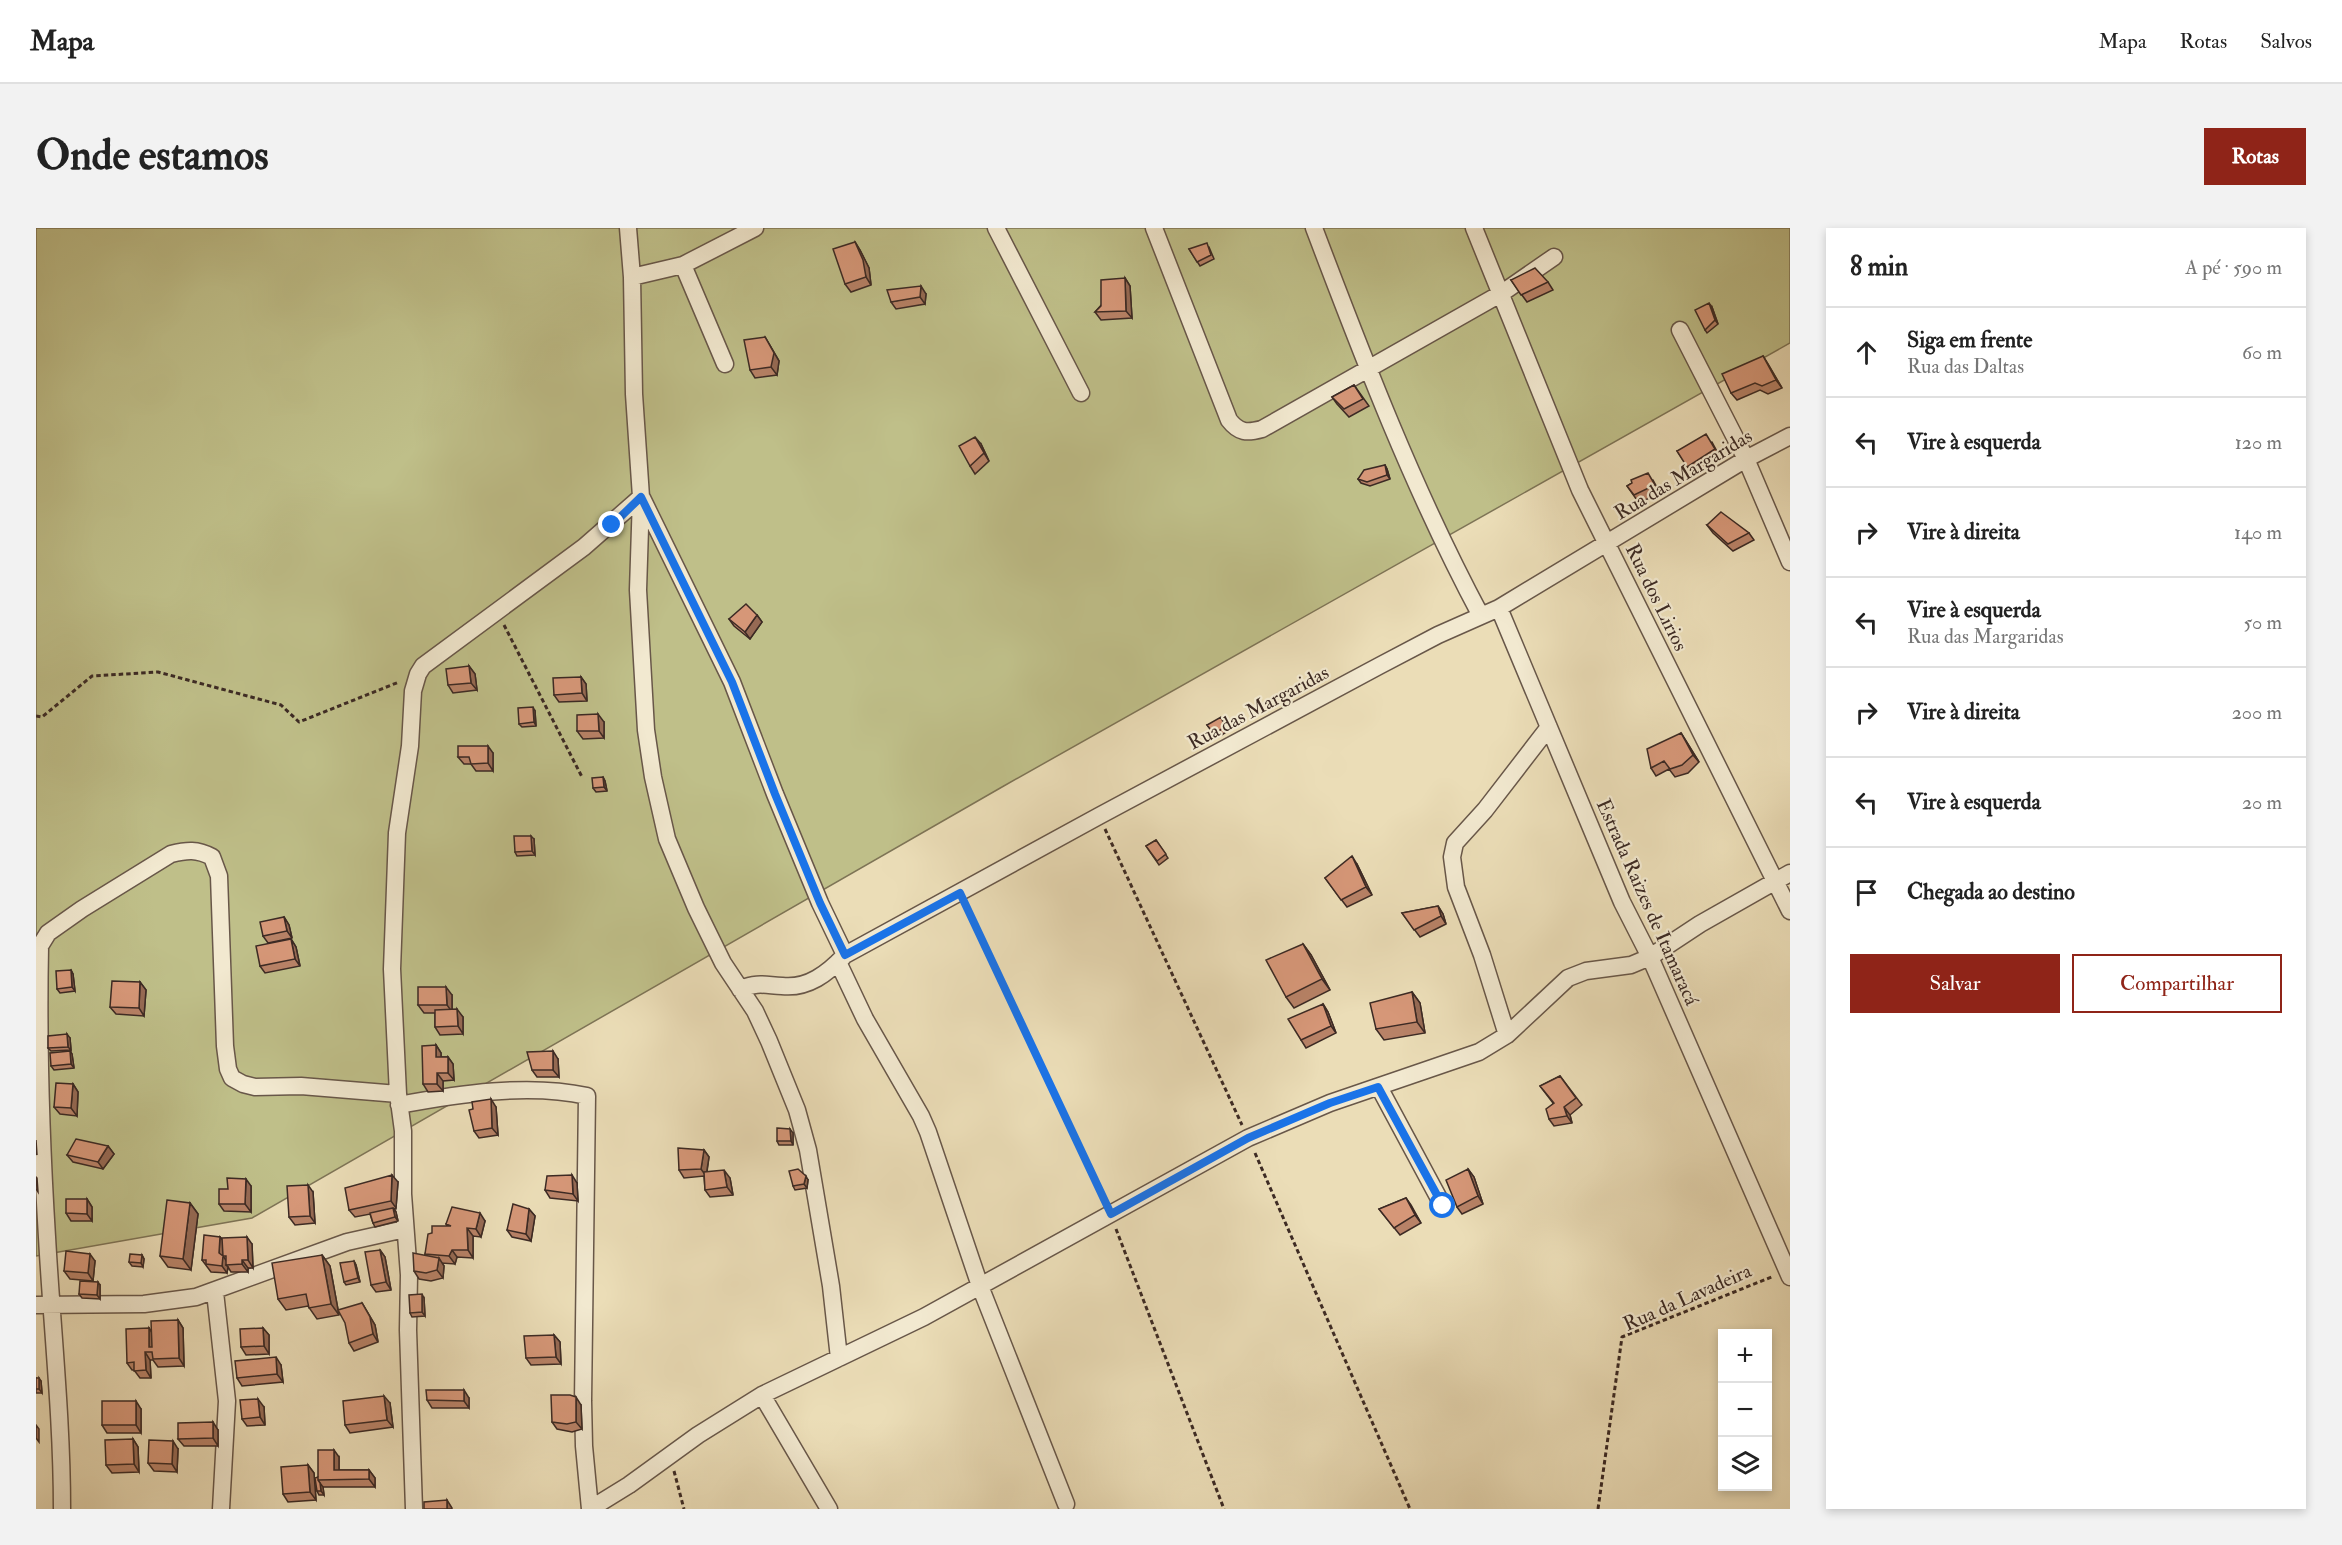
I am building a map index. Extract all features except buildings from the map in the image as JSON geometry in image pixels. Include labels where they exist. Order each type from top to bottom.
[{"type":"street","points":[[628,228],[632,277],[634,394],[641,497],[638,590],[646,730],[653,777],[667,839],[711,941],[754,1011],[769,1041],[797,1110],[808,1150],[826,1256],[839,1358]]},
{"type":"street","points":[[632,277],[682,265],[755,228]]},
{"type":"street","points":[[996,228],[1081,393]]},
{"type":"street","points":[[1154,228],[1229,420],[1235,428],[1248,433],[1262,429],[1502,293],[1554,258]]},
{"type":"street","points":[[1314,228],[1396,436],[1442,541],[1481,616]]},
{"type":"street","name":"Rua dos Lirios","points":[[1474,228],[1580,490],[1783,877],[1790,911]]},
{"type":"street","points":[[682,265],[725,364]]},
{"type":"street","points":[[1680,330],[1746,459],[1790,562]]},
{"type":"street","name":"Rua das Margaridas","points":[[740,988],[758,983],[785,987],[810,982],[821,977],[841,959],[1099,816],[1418,645],[1499,608],[1746,459],[1790,436]]},
{"type":"street","points":[[414,1509],[408,1330],[409,1275],[405,1229],[403,1131],[398,1099],[392,969],[398,833],[410,746],[413,691],[423,666],[584,547],[641,497]]},
{"type":"street","points":[[641,497],[732,682],[865,1019],[925,1124],[980,1286],[1066,1504]]},
{"type":"street","name":"Estrada Raizes de Itamaracá","points":[[1499,608],[1622,902],[1650,957],[1789,1274]]},
{"type":"street","points":[[1507,1035],[1482,955],[1456,887],[1452,857],[1455,843],[1485,810],[1549,727]]},
{"type":"street","points":[[62,1509],[62,1443],[44,1306],[47,1238],[39,1068],[40,946],[48,933],[82,909],[171,854],[186,850],[200,850],[212,857],[219,876],[225,1046],[228,1069],[232,1078],[255,1087],[301,1086],[398,1099],[461,1093],[542,1091],[587,1095],[583,1401],[584,1446],[590,1509],[629,1485],[726,1416],[762,1395],[924,1317],[1248,1138],[1330,1103],[1479,1052],[1507,1035],[1568,978],[1586,971],[1631,965],[1650,957],[1700,924],[1783,877]]},
{"type":"street","points":[[1378,1087],[1443,1206]]},
{"type":"street","points":[[44,1306],[169,1302],[215,1292],[347,1242],[405,1229]]},
{"type":"street","points":[[215,1292],[226,1401],[221,1509]]},
{"type":"street","points":[[762,1395],[829,1509]]},
{"type":"path","points":[[497,612],[582,777]]},
{"type":"path","points":[[36,716],[42,717],[92,676],[158,672],[281,705],[299,722],[418,674]]},
{"type":"path","points":[[1099,816],[1248,1138],[1410,1509]]},
{"type":"path","points":[[960,893],[1111,1214],[1224,1509]]},
{"type":"path","name":"Rua da Lavadeira","points":[[1598,1509],[1622,1337],[1789,1274]]},
{"type":"path","points":[[670,1455],[684,1509]]},
{"type":"green space","points":[[36,228],[1790,228],[1790,343],[1002,787],[252,1218],[36,1256]]},
{"type":"route","points":[[612,525],[641,497],[732,682],[820,903],[845,955],[960,893],[1111,1214],[1248,1138],[1330,1103],[1378,1087],[1443,1206]]}]
